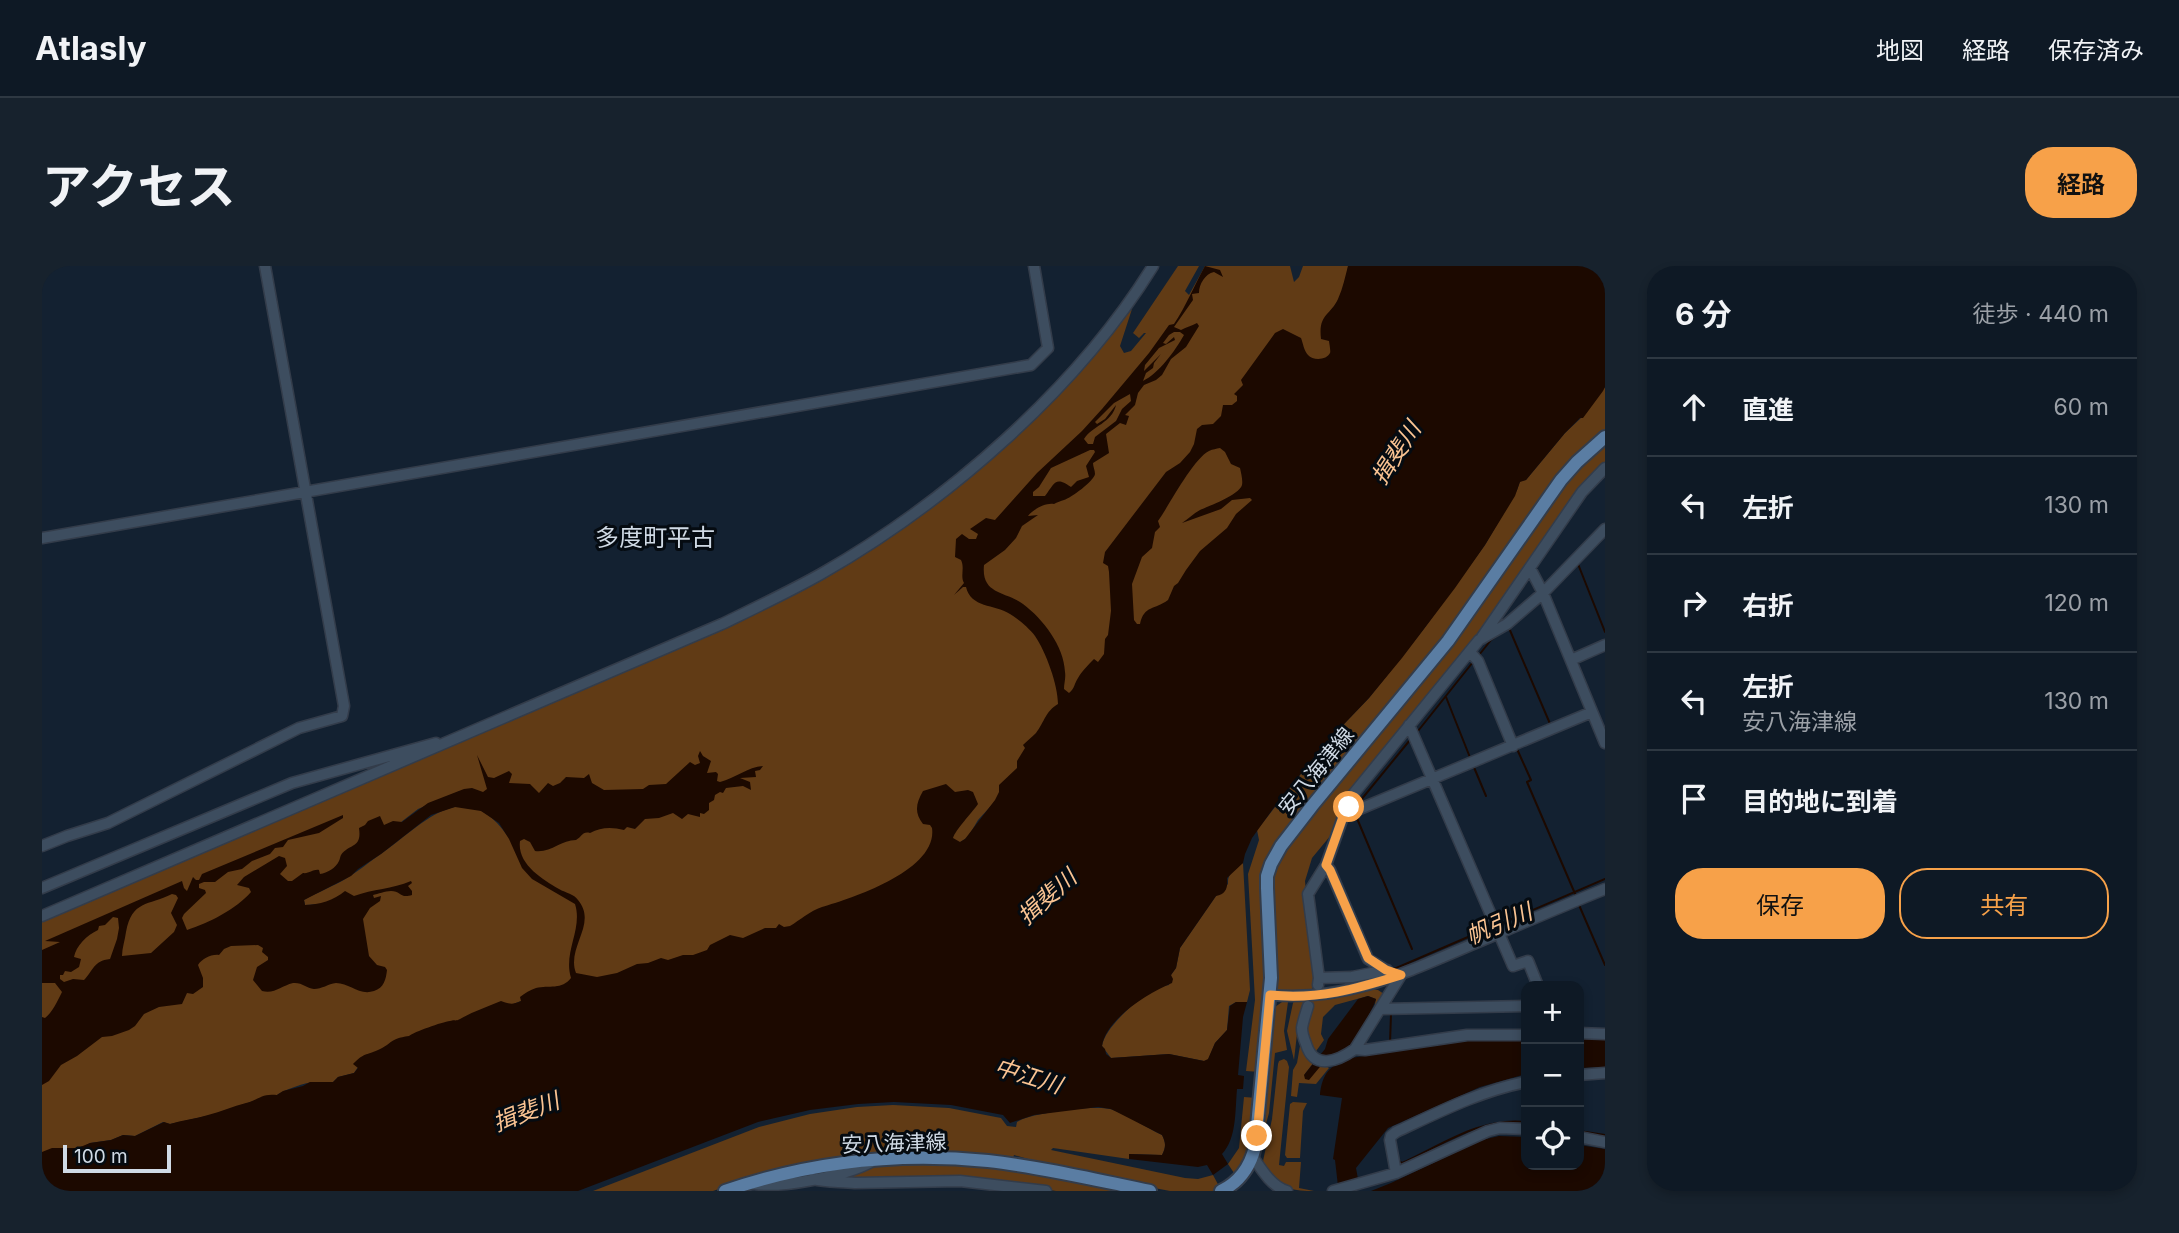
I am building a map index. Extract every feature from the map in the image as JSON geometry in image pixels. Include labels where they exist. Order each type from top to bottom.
[{"type":"main road","name":"安八海津線","points":[[1253,1157],[1270,995],[1267,876],[1275,855],[1448,641],[1560,480],[1605,437]]},
{"type":"main road","points":[[1222,1191],[1241,1176],[1253,1157]]},
{"type":"main road","name":"安八海津線","points":[[725,1191],[825,1165],[875,1160],[946,1159],[988,1161],[1064,1173],[1146,1191]]},
{"type":"street","points":[[42,846],[67,835],[108,823],[299,728],[342,716],[344,706],[265,266]]},
{"type":"street","points":[[42,538],[1031,365],[1048,348],[1034,266]]},
{"type":"street","points":[[42,916],[722,625],[824,572],[898,524],[968,471],[1059,387],[1103,338],[1138,292],[1153,266]]},
{"type":"street","points":[[1592,712],[1355,811],[1346,803],[1470,652],[1582,492],[1605,468]]},
{"type":"street","points":[[1479,640],[1507,624],[1543,593],[1605,529]]},
{"type":"street","points":[[1530,568],[1543,593],[1605,743]]},
{"type":"street","points":[[1571,660],[1605,645]]},
{"type":"street","points":[[1470,652],[1478,661],[1513,747]]},
{"type":"street","points":[[1409,725],[1513,966],[1528,961],[1536,981]]},
{"type":"street","points":[[42,888],[292,783],[463,736]]},
{"type":"street","points":[[1349,807],[1326,865],[1308,894],[1318,982],[1386,970]]},
{"type":"street","points":[[1326,865],[1368,958],[1386,970],[1401,975]]},
{"type":"street","points":[[1270,995],[1290,997],[1354,990],[1401,975],[1496,928],[1605,889]]},
{"type":"street","points":[[1347,1054],[1381,1009],[1401,975]]},
{"type":"street","points":[[1308,1006],[1302,1030],[1309,1054],[1314,1059],[1326,1062],[1365,1050],[1467,1035],[1521,1035]]},
{"type":"street","points":[[1381,1009],[1521,1006]]},
{"type":"street","points":[[1584,1033],[1605,1034]]},
{"type":"street","points":[[1584,1074],[1605,1073]]},
{"type":"street","points":[[1396,1173],[1390,1140],[1396,1132],[1457,1103],[1521,1083]]},
{"type":"street","points":[[1338,1190],[1396,1173],[1488,1131],[1500,1128],[1521,1129]]},
{"type":"street","points":[[1584,1139],[1605,1142]]},
{"type":"street","points":[[1253,1157],[1266,1175],[1287,1191]]},
{"type":"street","points":[[748,1183],[766,1185],[813,1180],[862,1167],[875,1160]]},
{"type":"street","points":[[813,1180],[815,1191]]},
{"type":"street","points":[[813,1180],[855,1183],[960,1181],[1046,1191]]},
{"type":"shaded area","points":[[1178,266],[1199,266],[1185,291],[1189,295],[1205,266],[1290,266],[1294,282],[1303,266],[1348,266],[1339,342],[1260,494],[978,820],[968,837],[931,865],[806,922],[694,958],[521,1001],[360,1064],[354,1073],[338,1077],[333,1082],[306,1083],[277,1095],[211,1115],[170,1124],[163,1122],[135,1136],[123,1135],[42,1156],[42,1077],[191,962],[319,904],[305,905],[304,900],[351,876],[427,819],[443,811],[459,806],[476,808],[492,818],[509,838],[505,827],[460,791],[418,809],[344,866],[183,933],[42,1031],[42,920],[722,627],[897,529],[1082,367],[1132,309],[1120,346],[1124,353],[1131,351],[1146,333],[1139,338],[1133,333]]},
{"type":"shaded area","points":[[1605,387],[1605,431],[1451,630],[1278,839],[1269,855],[1268,966],[1260,1072],[1246,1071],[1255,1000],[1248,874],[1259,840],[1257,830],[1323,746],[1369,698],[1423,630],[1485,545],[1520,481],[1526,480],[1565,433],[1583,417]]},
{"type":"shaded area","points":[[1605,444],[1605,466],[1469,650],[1341,805],[1345,808],[1336,829],[1312,858],[1305,881],[1314,992],[1278,992],[1275,988],[1273,875],[1278,858],[1564,483]]},
{"type":"shaded area","points":[[1243,863],[1250,990],[1247,1002],[1236,1002],[1229,1006],[1227,1030],[1215,1043],[1208,1060],[1169,1054],[1111,1058],[1102,1046],[1111,1028],[1139,1000],[1169,985],[1180,948],[1216,896],[1228,884],[1232,872]]},
{"type":"shaded area","points":[[1372,989],[1384,994],[1360,1038],[1356,1036],[1374,1009],[1376,999],[1368,996],[1335,1005],[1323,1017],[1321,1034],[1324,1040],[1314,1054],[1305,1033],[1306,1009],[1297,1034],[1294,1060],[1287,1031],[1295,1000],[1332,999]]},
{"type":"shaded area","points":[[1282,1002],[1288,1002],[1284,1031],[1287,1050],[1275,1053],[1269,1113],[1259,1149],[1275,1007]]},
{"type":"shaded area","points":[[1301,1040],[1314,1062],[1304,1075],[1322,1064],[1329,1068],[1316,1084],[1299,1083],[1297,1097],[1291,1096],[1293,1070]]},
{"type":"shaded area","points":[[1284,1059],[1289,1067],[1279,1165],[1301,1162],[1299,1188],[1314,1191],[1283,1186],[1272,1177],[1263,1161],[1272,1119],[1278,1064]]},
{"type":"shaded area","points":[[1244,1097],[1257,1098],[1250,1153],[1236,1176],[1228,1164],[1239,1148]]},
{"type":"shaded area","points":[[1307,1103],[1303,1111],[1300,1158],[1287,1158],[1285,1155],[1290,1104]]},
{"type":"shaded area","points":[[893,1105],[949,1108],[1001,1118],[1007,1126],[1016,1127],[1017,1122],[1024,1119],[1049,1113],[1094,1108],[1113,1110],[1162,1135],[1165,1145],[1162,1155],[1129,1154],[1129,1159],[1053,1148],[1051,1150],[1185,1178],[1198,1179],[1213,1175],[1220,1188],[1214,1191],[1170,1191],[1034,1165],[1028,1159],[1014,1155],[1012,1161],[945,1155],[748,1179],[713,1191],[593,1191],[759,1127],[810,1114]]},
{"type":"shaded area","points":[[881,1163],[989,1165],[1132,1191],[1056,1191],[1007,1183],[854,1178],[825,1181]]},
{"type":"water","points":[[1205,266],[1220,270],[1223,277],[1214,272],[1205,277],[1199,293],[1192,294],[1193,300],[1174,327],[1181,330],[1197,323],[1199,326],[1186,347],[1171,359],[1162,375],[1144,385],[1138,393],[1135,405],[1125,415],[1129,416],[1126,425],[1120,423],[1106,434],[1109,453],[1093,463],[1094,477],[1067,499],[1043,505],[1033,511],[1028,516],[1038,515],[1022,526],[1005,550],[984,565],[986,582],[996,591],[1023,604],[1038,617],[1057,643],[1064,662],[1064,689],[1069,693],[1085,668],[1094,659],[1098,662],[1104,654],[1111,611],[1108,566],[1103,563],[1105,552],[1166,472],[1190,452],[1197,429],[1202,425],[1213,424],[1221,416],[1223,405],[1232,405],[1237,401],[1234,394],[1243,385],[1241,380],[1275,333],[1283,329],[1301,338],[1310,357],[1316,359],[1328,355],[1329,341],[1321,339],[1321,325],[1338,299],[1348,266],[1605,266],[1603,391],[1583,418],[1565,433],[1526,480],[1520,482],[1515,496],[1485,545],[1455,588],[1369,698],[1323,746],[1278,802],[1252,838],[1243,863],[1227,878],[1226,890],[1216,896],[1180,948],[1176,968],[1171,975],[1172,983],[1151,993],[1130,1008],[1111,1026],[1105,1036],[1102,1046],[1111,1058],[1169,1054],[1204,1061],[1227,1030],[1230,1006],[1236,1002],[1247,1002],[1243,1017],[1238,1075],[1244,1076],[1243,1089],[1237,1089],[1233,1132],[1222,1154],[1228,1164],[1213,1175],[1207,1165],[1198,1167],[1129,1159],[1129,1154],[1162,1155],[1164,1140],[1162,1135],[1111,1109],[1098,1107],[1034,1115],[1010,1123],[1003,1115],[951,1105],[894,1102],[810,1110],[758,1122],[578,1191],[42,1191],[42,1152],[52,1148],[78,1148],[123,1135],[135,1136],[164,1122],[170,1124],[203,1116],[264,1096],[277,1095],[310,1082],[333,1082],[338,1077],[354,1073],[358,1068],[353,1064],[360,1058],[394,1040],[441,1023],[458,1020],[501,1001],[511,1004],[521,1001],[520,997],[536,988],[559,986],[571,978],[569,959],[577,922],[575,904],[532,879],[522,868],[499,823],[481,811],[455,807],[431,815],[351,876],[304,900],[305,905],[316,904],[345,891],[354,896],[411,881],[408,886],[412,895],[405,896],[391,891],[373,895],[374,898],[381,896],[380,901],[370,908],[363,919],[369,956],[377,965],[387,970],[380,988],[364,992],[336,983],[314,989],[296,983],[274,991],[262,991],[253,980],[257,967],[268,960],[262,952],[263,948],[258,945],[231,946],[219,955],[204,959],[198,965],[203,987],[193,994],[187,993],[182,1004],[159,1007],[144,1014],[129,1030],[102,1037],[61,1065],[49,1081],[42,1085],[42,1017],[45,1018],[50,1013],[62,992],[55,983],[42,983],[42,950],[60,942],[45,941],[182,881],[187,891],[193,877],[199,880],[202,874],[343,815],[343,818],[319,833],[288,840],[283,847],[275,848],[270,854],[252,861],[242,869],[228,872],[215,882],[199,884],[199,888],[206,893],[182,918],[187,930],[230,910],[251,892],[249,888],[237,885],[244,877],[279,856],[285,858],[287,866],[280,874],[288,881],[315,870],[319,870],[320,874],[326,873],[336,866],[344,851],[357,843],[359,828],[368,821],[380,816],[384,825],[393,821],[402,822],[428,803],[464,789],[472,788],[483,792],[487,789],[477,755],[488,777],[494,778],[509,771],[512,774],[509,783],[530,784],[539,793],[548,783],[553,786],[566,777],[584,778],[589,774],[592,783],[604,790],[643,789],[649,785],[666,784],[690,762],[695,765],[700,763],[700,751],[711,761],[707,773],[716,772],[717,781],[720,782],[763,766],[755,771],[756,777],[740,778],[750,782],[751,790],[743,786],[726,788],[723,793],[715,795],[714,800],[709,803],[709,810],[704,814],[700,813],[700,817],[688,814],[682,819],[673,813],[645,819],[635,829],[607,828],[585,833],[576,840],[541,851],[535,851],[530,842],[524,839],[520,841],[522,857],[532,870],[578,900],[585,918],[575,954],[576,973],[597,977],[661,958],[668,960],[693,955],[707,950],[710,945],[730,935],[743,938],[765,928],[776,928],[779,924],[790,926],[809,913],[891,880],[922,857],[930,843],[932,828],[923,824],[917,812],[923,791],[946,784],[955,792],[973,792],[978,804],[953,838],[960,842],[965,839],[995,800],[999,785],[1017,768],[1017,761],[1025,748],[1023,745],[1058,704],[1054,678],[1039,643],[1030,630],[1010,614],[973,599],[966,587],[954,595],[964,583],[961,560],[955,557],[956,539],[962,534],[969,539],[976,539],[978,534],[970,529],[986,518],[995,520],[1037,473],[1082,431],[1149,353],[1169,325],[1174,324]],"holes":[[[1174,332],[1184,335],[1166,361],[1143,381],[1161,354],[1144,371],[1145,365],[1159,348],[1175,340],[1174,337],[1166,344],[1163,343]],[[1130,394],[1131,401],[1122,409],[1116,421],[1095,437],[1093,444],[1088,444],[1084,439],[1110,416],[1116,405],[1105,419],[1097,424],[1095,422],[1114,403]],[[1220,448],[1225,452],[1231,464],[1240,468],[1242,485],[1230,496],[1198,511],[1182,523],[1221,509],[1232,500],[1252,500],[1236,514],[1227,528],[1200,551],[1174,586],[1168,600],[1147,611],[1140,624],[1137,624],[1134,620],[1132,584],[1142,557],[1152,548],[1155,532],[1160,527],[1158,521],[1182,483],[1196,463],[1209,451]],[[1094,450],[1086,466],[1089,477],[1077,481],[1071,487],[1056,482],[1045,496],[1033,496],[1033,492],[1051,468]],[[176,895],[178,898],[171,913],[177,925],[174,932],[151,953],[122,956],[132,914],[142,905]],[[113,917],[118,918],[117,939],[110,959],[97,964],[84,980],[64,982],[60,975],[79,967],[81,959],[74,957],[77,949],[99,926],[105,925]]]},
{"type":"water","points":[[1368,996],[1376,999],[1352,1044],[1339,1056],[1338,1052],[1329,1056],[1309,1080],[1305,1079],[1304,1075],[1358,999]]},
{"type":"water","points":[[1521,1038],[1521,1075],[1480,1087],[1388,1128],[1356,1168],[1358,1179],[1338,1186],[1333,1159],[1342,1098],[1320,1095],[1324,1077],[1338,1064],[1338,1060],[1475,1039]]},
{"type":"water","points":[[1584,1039],[1605,1039],[1605,1067],[1584,1068]]},
{"type":"water","points":[[1499,1136],[1521,1137],[1521,1170],[1584,1170],[1584,1146],[1605,1149],[1605,1191],[1371,1191],[1482,1140]]},
{"type":"waterway","points":[[1578,564],[1605,632]]},
{"type":"waterway","points":[[1519,620],[1536,605]]},
{"type":"waterway","points":[[1509,628],[1551,726]]},
{"type":"waterway","points":[[1479,655],[1491,640],[1504,631]]},
{"type":"waterway","points":[[1418,731],[1473,662]]},
{"type":"waterway","points":[[1446,697],[1471,760]]},
{"type":"waterway","points":[[1356,806],[1410,740]]},
{"type":"waterway","points":[[1517,749],[1531,780],[1527,782],[1576,896]]},
{"type":"waterway","points":[[1473,765],[1486,796]]},
{"type":"waterway","points":[[1356,816],[1412,949]]},
{"type":"waterway","name":"帆引川","points":[[1500,924],[1605,879]]},
{"type":"waterway","points":[[1579,905],[1605,965]]},
{"type":"waterway","name":"帆引川","points":[[1394,969],[1491,927]]},
{"type":"waterway","points":[[1390,1043],[1391,1014]]},
{"type":"waterway","points":[[1398,1160],[1402,1163],[1477,1128],[1521,1122]]},
{"type":"waterway","points":[[1584,1132],[1605,1135]]},
{"type":"district","name":"多度町平古","points":[[655,537]]},
{"type":"route","points":[[1257,1136],[1270,995],[1290,997],[1329,994],[1354,990],[1401,975],[1386,970],[1368,958],[1326,865],[1349,807]]},
{"type":"water label","name":"揖斐川","points":[[1396,453]]},
{"type":"water label","name":"揖斐川","points":[[1047,897]]},
{"type":"water label","name":"中江川","points":[[1028,1076]]},
{"type":"water label","name":"揖斐川","points":[[526,1112]]}]
